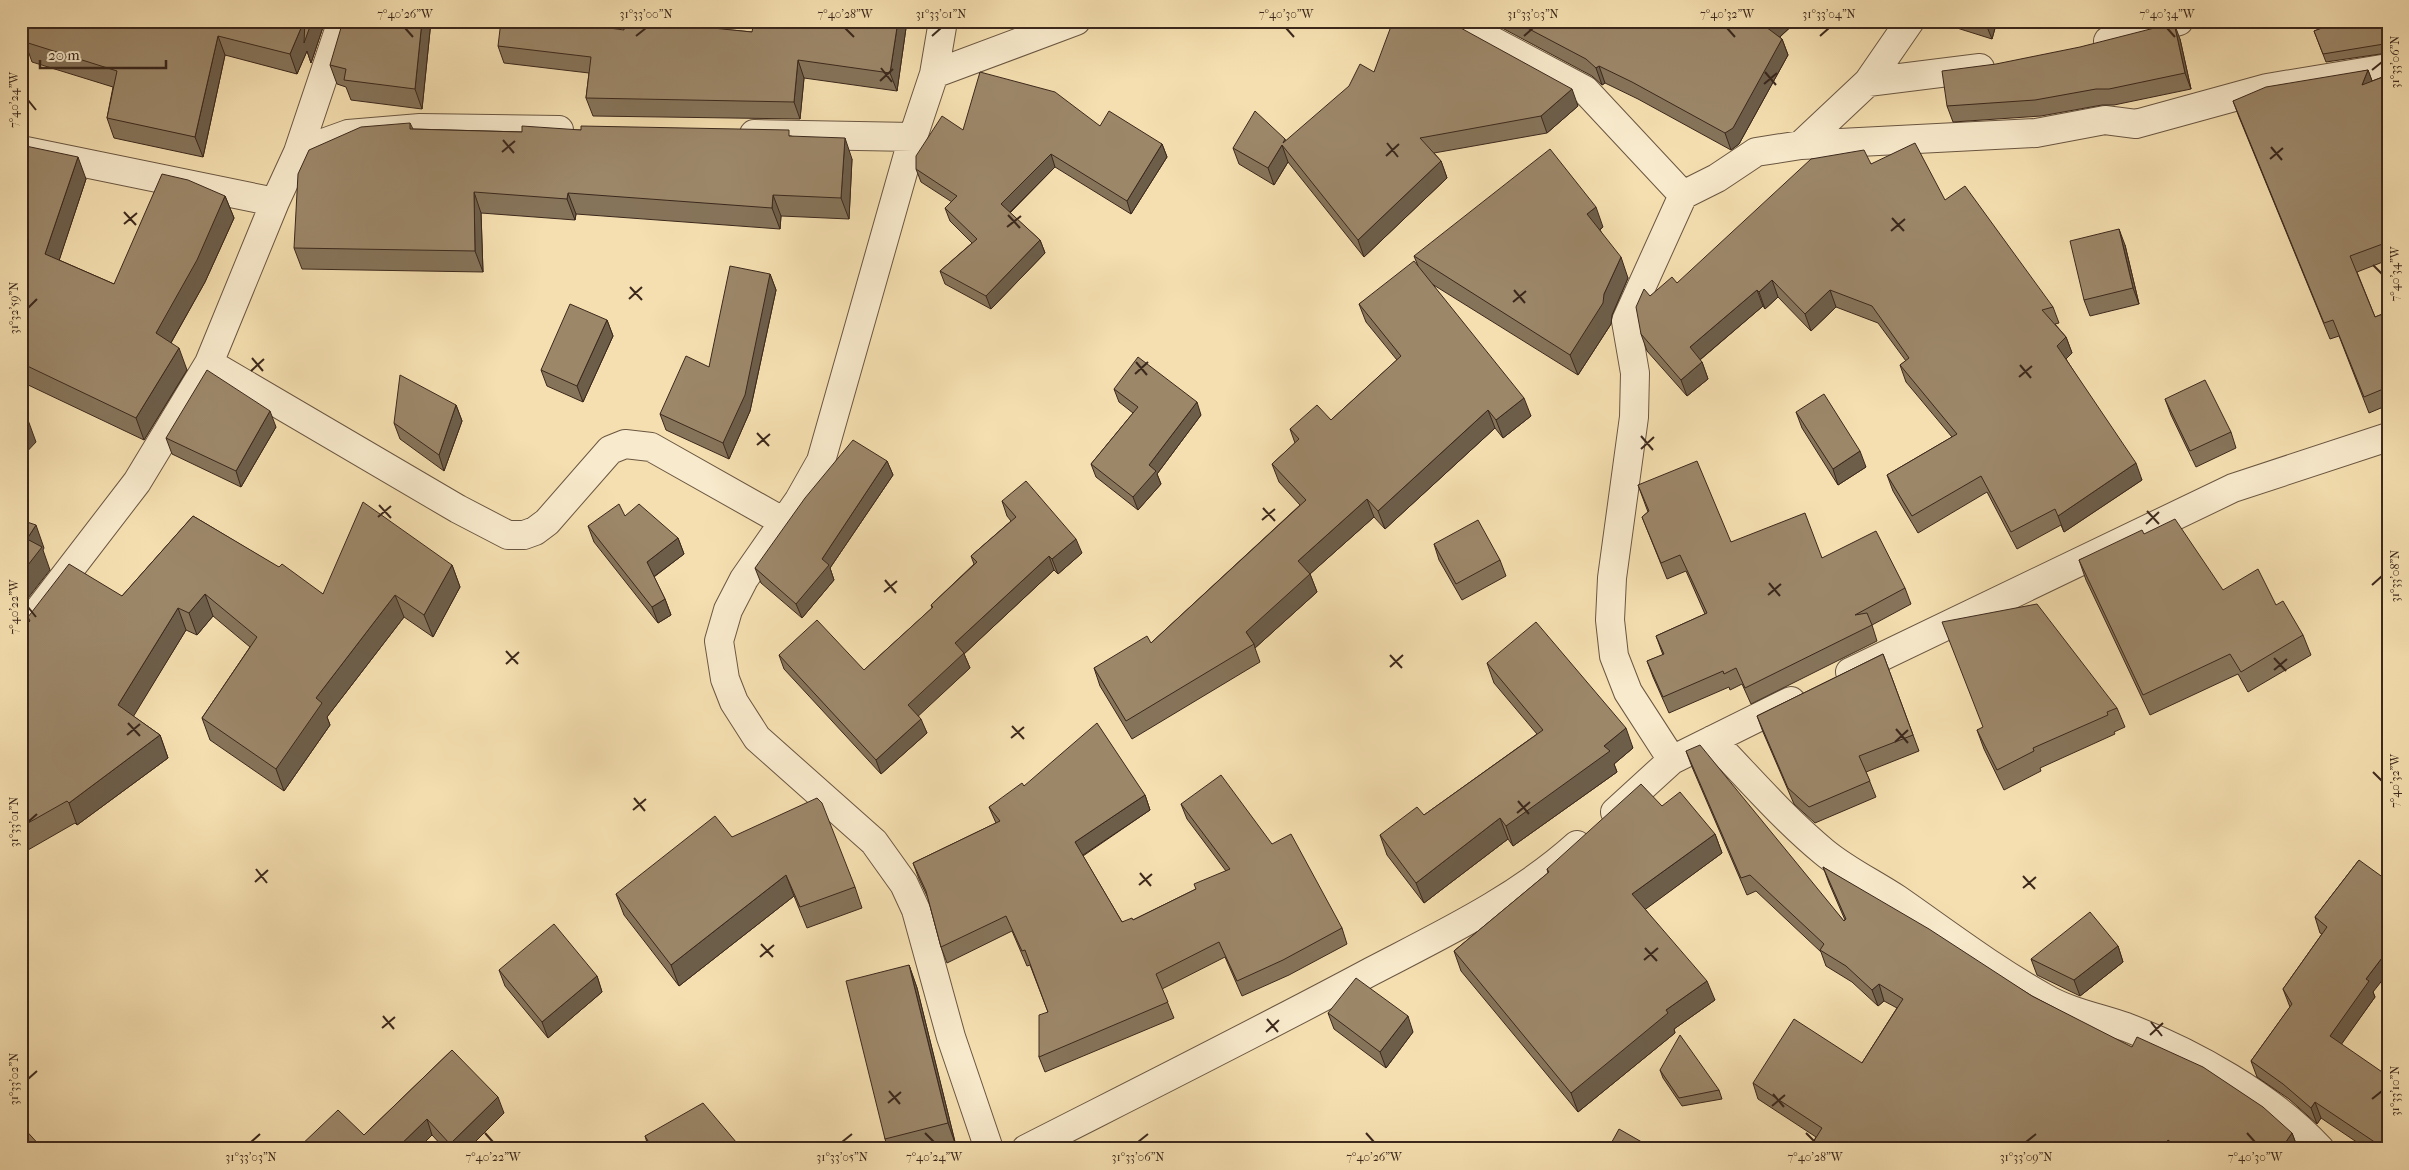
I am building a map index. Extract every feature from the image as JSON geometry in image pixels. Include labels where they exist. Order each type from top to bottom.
[{"type":"street","points":[[21,634],[137,482],[209,363],[275,202],[298,152],[342,21]]},
{"type":"street","points":[[943,21],[934,74],[913,137],[821,461],[784,522],[744,579],[728,610],[719,641],[725,679],[734,702],[757,738],[874,842],[904,884],[916,910],[951,1037],[989,1149]]},
{"type":"street","points":[[934,74],[1076,21]]},
{"type":"street","points":[[1455,21],[1586,90],[1683,195]]},
{"type":"street","points":[[1801,145],[1868,82],[1910,21]]},
{"type":"street","points":[[2083,48],[2179,21]]},
{"type":"street","points":[[1868,82],[2008,63]]},
{"type":"street","points":[[1672,760],[1628,692],[1614,656],[1610,620],[1612,578],[1634,417],[1635,373],[1626,321],[1683,195],[1717,178],[1756,152],[1801,145],[2036,133],[2105,120],[2136,124],[2267,88],[2388,68]]},
{"type":"street","points":[[298,152],[348,134],[420,128],[588,131]]},
{"type":"street","points":[[727,134],[913,137]]},
{"type":"street","points":[[21,150],[275,202]]},
{"type":"street","points":[[209,363],[458,509],[508,535],[524,535],[535,531],[547,522],[610,450],[625,444],[651,447],[784,522]]},
{"type":"street","points":[[1026,1149],[1333,992],[1483,912],[1558,862],[1672,760],[1965,615],[2233,488],[2388,437]]},
{"type":"street","points":[[1712,740],[1788,820],[1824,852],[1850,871],[1895,898],[1987,964],[2047,1000],[2128,1028],[2186,1054],[2244,1087],[2307,1135],[2320,1149]]},
{"type":"building","points":[[31,21],[304,21],[290,54],[218,36],[195,137],[107,118],[117,71],[25,42]]},
{"type":"building","points":[[305,21],[312,21],[304,43]]},
{"type":"building","points":[[343,21],[422,21],[415,89],[344,80],[346,69],[330,65]]},
{"type":"building","points":[[501,21],[557,21],[624,30],[625,21],[683,21],[683,25],[752,32],[754,21],[898,21],[890,73],[798,60],[794,102],[586,98],[591,57],[498,46]]},
{"type":"building","points":[[1393,21],[1448,21],[1572,89],[1541,116],[1420,138],[1441,161],[1358,240],[1282,145],[1268,168],[1233,148],[1255,111],[1285,139],[1283,143],[1349,86],[1360,64],[1374,72]]},
{"type":"building","points":[[1514,21],[1772,21],[1766,27],[1782,39],[1733,128],[1725,133],[1632,82],[1599,66],[1596,68],[1586,59]]},
{"type":"building","points":[[2329,21],[2388,21],[2388,36],[2384,44],[2323,54],[2314,31],[2330,25]]},
{"type":"building","points":[[2174,23],[2185,73],[2109,89],[2096,89],[2035,100],[1947,106],[1942,71],[1996,64],[2080,47]]},
{"type":"building","points":[[2368,70],[2362,85],[2388,75],[2388,242],[2350,256],[2375,317],[2388,312],[2388,387],[2364,397],[2333,320],[2324,323],[2233,101],[2266,87]]},
{"type":"building","points":[[980,72],[1055,92],[1100,126],[1109,111],[1162,144],[1127,201],[1051,154],[1001,204],[1040,240],[986,296],[940,271],[977,239],[945,208],[957,196],[916,169],[916,156],[942,116],[963,130]]},
{"type":"building","points":[[410,123],[410,129],[522,132],[522,126],[581,130],[581,126],[789,130],[789,136],[845,138],[841,198],[773,195],[772,208],[568,193],[567,199],[474,192],[475,251],[294,248],[298,174],[309,150],[361,127]]},
{"type":"building","points":[[1915,143],[1945,200],[1965,186],[2053,307],[2042,310],[2066,337],[2057,346],[2136,463],[2058,516],[2055,509],[2011,532],[1981,476],[1912,516],[1887,475],[1957,434],[1900,365],[1909,358],[1872,306],[1830,290],[1805,314],[1772,280],[1759,292],[1757,290],[1690,347],[1702,362],[1681,380],[1641,334],[1636,307],[1644,289],[1650,296],[1672,277],[1677,283],[1811,159],[1864,150],[1871,164]]},
{"type":"building","points":[[21,145],[78,157],[45,254],[114,284],[162,174],[188,180],[225,196],[197,260],[156,333],[179,348],[136,418],[21,363]]},
{"type":"building","points":[[1550,149],[1596,207],[1587,214],[1621,257],[1604,294],[1603,303],[1570,355],[1414,256]]},
{"type":"building","points":[[2119,229],[2133,288],[2084,300],[2070,241]]},
{"type":"building","points":[[1414,261],[1524,398],[1496,420],[1488,410],[1378,511],[1367,499],[1298,561],[1310,574],[1246,632],[1254,644],[1126,721],[1094,668],[1147,636],[1151,643],[1306,500],[1272,464],[1299,439],[1290,429],[1317,405],[1331,420],[1401,356],[1359,304]]},
{"type":"building","points":[[730,266],[770,274],[745,395],[723,443],[660,414],[686,356],[709,367]]},
{"type":"building","points":[[570,304],[607,320],[577,386],[541,370]]},
{"type":"building","points":[[1138,357],[1197,402],[1149,465],[1156,471],[1133,497],[1091,464],[1138,407],[1114,389]]},
{"type":"building","points":[[207,370],[270,411],[236,471],[166,438]]},
{"type":"building","points":[[400,375],[456,405],[439,455],[394,423]]},
{"type":"building","points":[[2205,380],[2231,432],[2190,451],[2165,399]]},
{"type":"building","points":[[1824,394],[1860,451],[1833,469],[1796,412]]},
{"type":"building","points":[[21,416],[28,420],[21,427]]},
{"type":"building","points":[[853,440],[887,461],[822,559],[829,565],[796,604],[755,568],[805,498]]},
{"type":"building","points":[[1697,461],[1731,542],[1805,513],[1822,558],[1876,531],[1905,588],[1855,615],[1867,613],[1872,625],[1745,688],[1736,668],[1724,674],[1723,671],[1663,697],[1647,661],[1664,654],[1656,636],[1707,613],[1680,555],[1661,563],[1642,517],[1649,511],[1638,485]]},
{"type":"building","points":[[1026,481],[1076,539],[1052,559],[1049,556],[955,643],[964,653],[908,705],[921,719],[876,760],[779,655],[817,620],[864,670],[933,607],[931,605],[977,562],[971,556],[1016,517],[1002,501]]},
{"type":"building","points":[[363,502],[452,565],[424,615],[395,595],[316,698],[322,703],[276,769],[202,718],[257,637],[205,594],[189,613],[178,608],[118,705],[160,735],[69,803],[67,801],[21,827],[21,629],[30,621],[28,617],[69,564],[122,596],[193,516],[279,567],[282,564],[323,594]]},
{"type":"building","points":[[619,504],[625,516],[639,504],[678,538],[647,562],[665,599],[652,607],[588,526]]},
{"type":"building","points":[[2175,519],[2223,590],[2258,569],[2276,605],[2283,601],[2303,635],[2241,672],[2230,654],[2143,695],[2079,560],[2142,530],[2144,534]]},
{"type":"building","points":[[21,520],[36,525],[27,539],[42,547],[21,574]]},
{"type":"building","points":[[1478,520],[1500,560],[1456,584],[1434,544]]},
{"type":"building","points":[[2037,604],[2117,708],[2107,712],[2108,715],[2033,748],[2034,751],[1997,770],[1977,730],[1983,727],[1942,622]]},
{"type":"building","points":[[1536,622],[1626,728],[1604,746],[1610,751],[1506,826],[1500,818],[1416,883],[1380,835],[1417,807],[1424,815],[1543,730],[1487,663]]},
{"type":"building","points":[[1883,654],[1913,735],[1859,756],[1870,781],[1809,807],[1788,788],[1757,716]]},
{"type":"building","points":[[1097,723],[1145,795],[1075,842],[1122,922],[1132,918],[1133,920],[1196,889],[1194,884],[1230,869],[1181,804],[1221,775],[1272,844],[1291,834],[1342,928],[1283,960],[1237,981],[1219,942],[1156,974],[1168,1002],[1039,1057],[1039,1015],[1048,1012],[1025,950],[1022,951],[1006,916],[941,947],[926,891],[913,863],[1000,821],[989,807],[1022,783],[1024,786]]},
{"type":"building","points":[[1700,745],[1844,921],[1846,919],[1823,867],[1929,929],[2032,996],[2132,1047],[2137,1037],[2203,1067],[2263,1107],[2292,1133],[2281,1149],[2180,1149],[2168,1140],[2163,1149],[1809,1149],[1822,1128],[1753,1083],[1794,1019],[1862,1063],[1903,999],[1879,984],[1872,990],[1846,966],[1820,950],[1824,944],[1750,875],[1741,878],[1686,751]]},
{"type":"building","points":[[1641,784],[1662,806],[1680,792],[1715,834],[1632,894],[1707,981],[1666,1010],[1668,1013],[1571,1093],[1454,951],[1549,872],[1547,869]]},
{"type":"building","points":[[817,798],[822,803],[855,887],[800,907],[786,875],[671,965],[616,894],[715,816],[732,837]]},
{"type":"building","points":[[2359,860],[2388,881],[2388,950],[2366,979],[2369,981],[2330,1036],[2388,1076],[2388,1149],[2385,1149],[2315,1102],[2311,1108],[2283,1084],[2251,1061],[2292,1004],[2283,989],[2327,927],[2315,917]]},
{"type":"building","points":[[2090,912],[2118,946],[2074,980],[2031,959]]},
{"type":"building","points":[[554,924],[597,976],[542,1022],[499,970]]},
{"type":"building","points":[[909,965],[948,1123],[885,1139],[846,981]]},
{"type":"building","points":[[1356,978],[1408,1016],[1380,1052],[1328,1013]]},
{"type":"building","points":[[1680,1035],[1719,1090],[1679,1098],[1660,1070]]},
{"type":"building","points":[[452,1050],[498,1097],[450,1144],[427,1119],[396,1149],[297,1149],[338,1110],[364,1135]]},
{"type":"building","points":[[703,1103],[742,1149],[653,1149],[645,1136]]},
{"type":"building","points":[[21,1125],[43,1149],[21,1149]]},
{"type":"building","points":[[1619,1129],[1654,1149],[1608,1149]]}]
